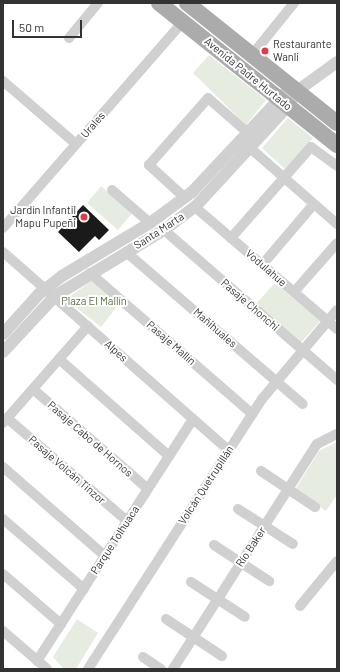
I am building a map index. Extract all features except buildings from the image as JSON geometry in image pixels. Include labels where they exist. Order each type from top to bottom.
[{"type":"main road","name":"Avenida Padre Hurtado","points":[[159,3],[337,145]]},
{"type":"main road","name":"Avenida Padre Hurtado","points":[[187,3],[337,123]]},
{"type":"street","points":[[69,38],[98,3]]},
{"type":"street","points":[[252,55],[289,4]]},
{"type":"street","name":"Urales","points":[[3,228],[183,22]]},
{"type":"street","points":[[283,101],[337,62]]},
{"type":"street","points":[[3,81],[76,144]]},
{"type":"street","points":[[185,198],[150,165],[208,98],[248,132]]},
{"type":"street","name":"Santa Marta","points":[[3,334],[50,293],[185,198],[207,179],[248,132],[283,101]]},
{"type":"street","name":"Santa Marta","points":[[3,352],[50,293],[90,273],[164,230],[195,207],[250,148],[283,101]]},
{"type":"street","points":[[231,238],[313,147],[337,166]]},
{"type":"street","points":[[250,148],[337,224]]},
{"type":"street","points":[[112,190],[150,223]]},
{"type":"street","points":[[262,265],[314,204]]},
{"type":"street","name":"Vodulahue","points":[[195,207],[337,329]]},
{"type":"street","name":"Pasaje Chonchi","points":[[164,230],[337,380]]},
{"type":"street","points":[[294,292],[337,242]]},
{"type":"street","name":"Alpes","points":[[3,252],[228,450]]},
{"type":"street","name":"Mañihuales","points":[[126,252],[303,404]]},
{"type":"street","name":"Pasaje Mallín","points":[[90,273],[252,414]]},
{"type":"street","name":"Volcán Quetrupillán","points":[[88,669],[252,414],[276,381],[337,310]]},
{"type":"street","points":[[5,420],[88,326]]},
{"type":"street","points":[[59,359],[169,456]]},
{"type":"street","name":"Pasaje Cabo de Hornos","points":[[32,389],[148,489]]},
{"type":"street","name":"Parque Tolhuaca","points":[[37,661],[193,419]]},
{"type":"street","name":"Pasaje Volcán Tinzor","points":[[5,420],[127,521]]},
{"type":"street","name":"Río Baker","points":[[173,669],[319,442],[337,434]]},
{"type":"street","points":[[3,467],[105,556]]},
{"type":"street","points":[[261,472],[315,507]]},
{"type":"street","points":[[238,509],[293,544]]},
{"type":"street","points":[[3,519],[84,589]]},
{"type":"street","points":[[214,545],[269,581]]},
{"type":"street","points":[[300,606],[337,561]]},
{"type":"street","points":[[3,574],[61,624]]},
{"type":"street","points":[[191,582],[245,617]]},
{"type":"street","points":[[166,619],[222,656]]},
{"type":"street","points":[[3,631],[47,669]]},
{"type":"street","points":[[143,657],[161,669]]},
{"type":"green space","points":[[209,55],[266,100],[246,125],[193,73]]},
{"type":"green space","points":[[288,118],[313,138],[286,170],[262,148]]},
{"type":"green space","points":[[101,186],[132,213],[118,230],[87,203]]},
{"type":"green space","name":"Plaza El Mallín","points":[[93,280],[120,303],[101,327],[69,302],[69,297]]},
{"type":"green space","points":[[275,283],[320,321],[299,345],[254,306]]},
{"type":"green space","points":[[337,442],[337,495],[326,511],[295,490],[319,451]]},
{"type":"green space","points":[[77,619],[98,633],[76,669],[64,669],[53,657]]},
{"type":"place","name":"Restaurante Wanli","points":[[265,51]]},
{"type":"place","name":"Jardín Infantil Mapu Pupeñi","points":[[84,217]]}]
